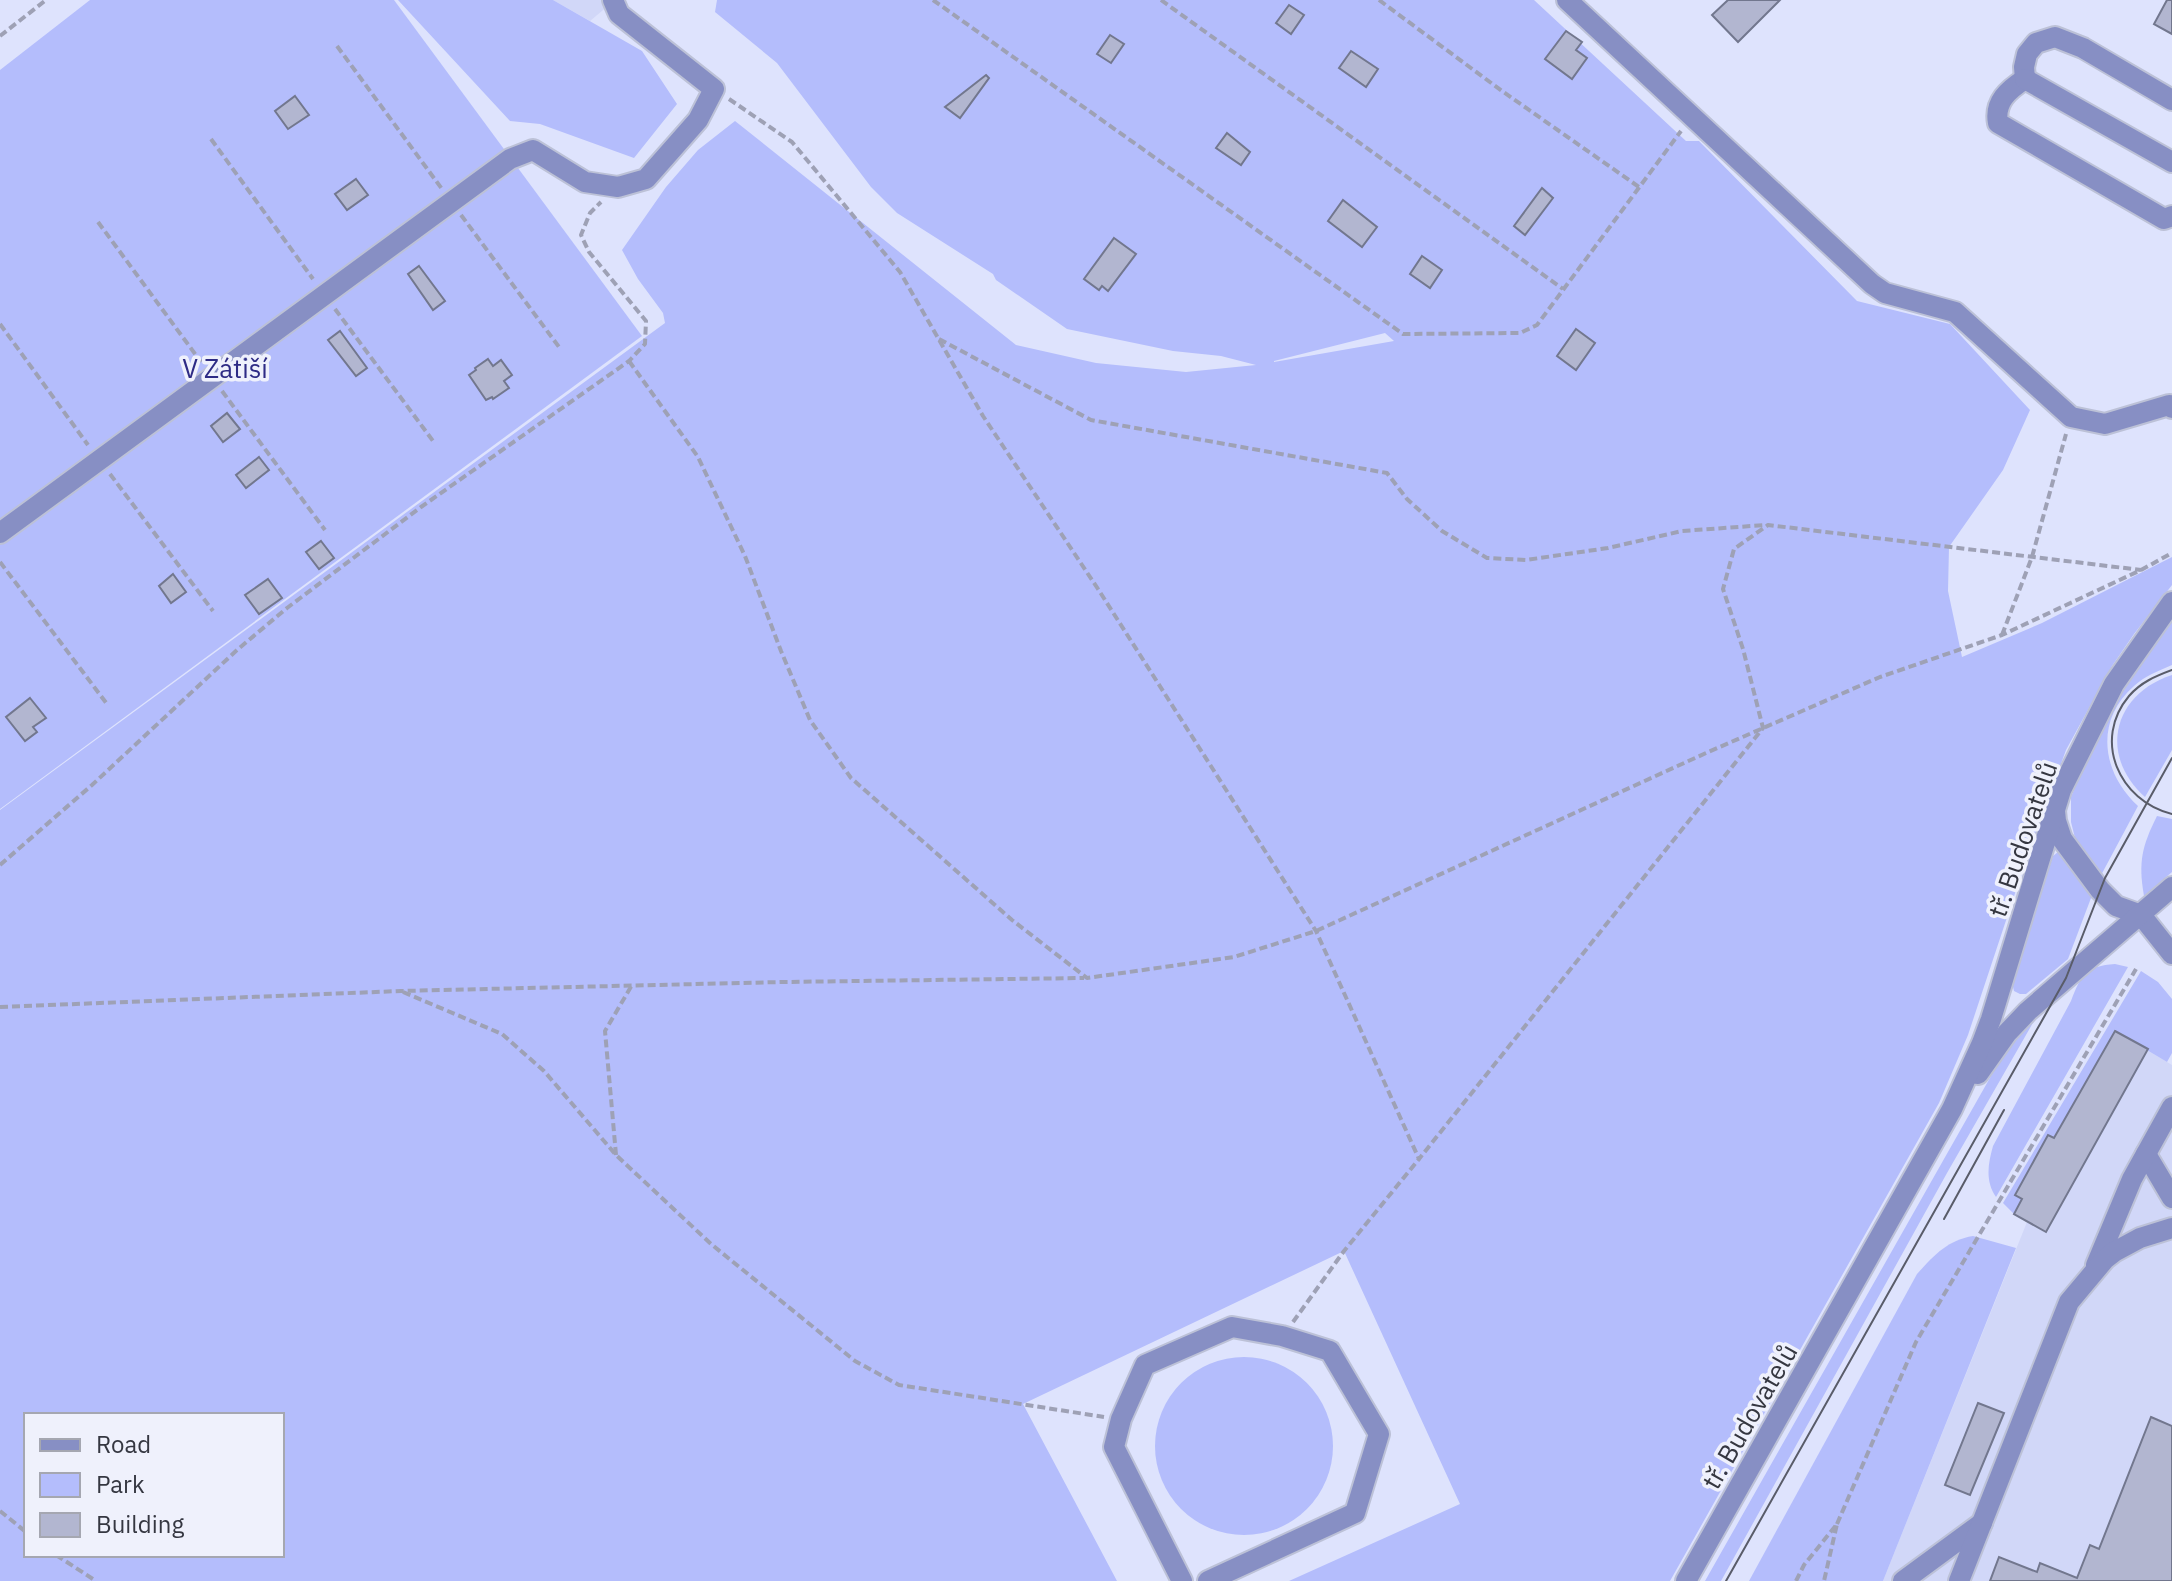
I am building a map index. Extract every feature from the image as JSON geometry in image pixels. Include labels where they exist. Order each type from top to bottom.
[{"type":"street","points":[[0,533],[510,159],[533,150],[585,182],[618,187],[646,179],[698,120],[714,89],[619,14],[613,0]]},
{"type":"street","points":[[1567,0],[1885,293],[1955,312],[2071,417],[2105,424],[2169,405],[2172,408]]},
{"type":"street","points":[[2025,79],[2027,54],[2036,43],[2055,37],[2083,48],[2172,100]]},
{"type":"street","points":[[2025,79],[2172,162]]},
{"type":"street","points":[[2025,79],[2012,87],[2001,100],[1996,112],[1998,123],[2164,219],[2172,216]]},
{"type":"street","name":"tř. Budovatelů","points":[[1686,1581],[1952,1109],[1987,1031],[2061,790],[2114,684],[2172,602]]},
{"type":"street","points":[[2055,811],[2062,839],[2100,890],[2116,906],[2141,915],[2172,954]]},
{"type":"street","name":"tř. Budovatelů","points":[[1952,1109],[2007,1033],[2028,1011],[2172,887]]},
{"type":"street","points":[[2093,1273],[2132,1179],[2172,1107]]},
{"type":"street","points":[[2146,1154],[2172,1198]]},
{"type":"street","points":[[1959,1581],[2066,1309],[2105,1259],[2125,1245],[2172,1228]]},
{"type":"street","points":[[1182,1581],[1114,1447],[1121,1419],[1145,1365],[1232,1327],[1282,1336],[1330,1351],[1379,1434],[1355,1513],[1208,1581]]},
{"type":"street","points":[[1903,1581],[1982,1523]]},
{"type":"path","points":[[0,36],[46,0]]},
{"type":"path","points":[[933,0],[1403,334],[1520,333],[1537,325],[1679,134]]},
{"type":"path","points":[[1161,0],[1563,289]]},
{"type":"path","points":[[1379,0],[1639,187]]},
{"type":"path","points":[[714,89],[792,142],[900,272],[983,416],[1098,589],[1316,931],[1419,1159]]},
{"type":"path","points":[[0,865],[287,608],[421,507],[629,361],[645,344],[646,321],[589,252],[581,235],[590,213],[618,187]]},
{"type":"path","points":[[938,339],[1091,420],[1387,473],[1407,499],[1442,531],[1487,558],[1526,560],[1608,548],[1682,531],[1768,525],[2141,570]]},
{"type":"path","points":[[629,361],[698,457],[745,556],[810,720],[851,778],[1012,920],[1087,978]]},
{"type":"path","points":[[2002,635],[2032,557],[2071,417]]},
{"type":"path","points":[[1763,728],[1743,649],[1723,589],[1734,549],[1768,525]]},
{"type":"path","points":[[0,1007],[401,991],[1087,978],[1234,957],[1316,931],[1880,677],[2002,635],[2172,553]]},
{"type":"path","points":[[0,562],[107,704]]},
{"type":"path","points":[[1282,1336],[1344,1251],[1763,728]]},
{"type":"path","points":[[1824,1581],[1837,1524],[1916,1342],[2136,969]]},
{"type":"path","points":[[616,1155],[605,1031],[632,985]]},
{"type":"path","points":[[401,991],[502,1034],[544,1071],[616,1155],[711,1244],[855,1361],[899,1385],[1121,1419]]},
{"type":"path","points":[[0,1511],[24,1530]]},
{"type":"path","points":[[1796,1581],[1804,1565],[1837,1524]]},
{"type":"path","points":[[59,1557],[96,1581]]},
{"type":"shaded area","points":[[553,0],[615,0],[590,21]]},
{"type":"shaded area","points":[[2115,1031],[2172,1065],[2172,1581],[1883,1581],[2027,1222],[2014,1214],[2022,1199],[2015,1195],[2048,1135],[2054,1138]]},
{"type":"green space","name":"V Zátiší","points":[[90,0],[394,0],[642,336],[0,809],[0,70]]},
{"type":"green space","points":[[398,0],[553,0],[642,51],[677,104],[634,158],[540,124],[510,121]]},
{"type":"green space","points":[[717,0],[1534,0],[1686,141],[1699,141],[1857,301],[1950,324],[2030,410],[2003,470],[1949,547],[1948,591],[1962,657],[2042,623],[2172,557],[2172,585],[2112,666],[2066,750],[1968,1035],[1939,1103],[1670,1581],[1289,1581],[1460,1504],[1344,1251],[1023,1404],[1117,1581],[0,1581],[0,810],[665,323],[663,313],[638,279],[622,250],[666,187],[698,150],[735,121],[1016,345],[1096,363],[1186,372],[1256,365],[1067,329],[996,280],[993,274],[897,213],[871,187],[777,63],[715,12]],"holes":[[[1385,333],[1394,341],[1274,362]]]},
{"type":"green space","points":[[2172,619],[2172,665],[2134,686],[2121,700],[2108,731],[2110,763],[2126,793],[2138,806],[2099,879],[2077,846],[2071,822],[2071,797],[2092,747],[2118,699]]},
{"type":"green space","points":[[2172,675],[2172,750],[2145,797],[2130,780],[2121,763],[2117,745],[2119,727],[2125,711],[2136,696]]},
{"type":"green space","points":[[2157,816],[2172,819],[2172,872],[2144,896],[2141,873],[2143,854]]},
{"type":"green space","points":[[2062,852],[2094,890],[2068,959],[2026,994],[2020,994],[2014,991],[2012,983],[2053,856]]},
{"type":"green space","points":[[2115,964],[2128,967],[1996,1197],[1988,1172],[1993,1146],[2082,978],[2097,967]]},
{"type":"green space","points":[[2141,971],[2158,982],[2172,999],[2172,1053],[2167,1062],[2115,1031],[2054,1138],[2048,1136],[2015,1194],[2022,1199],[2014,1214],[2003,1203]]},
{"type":"green space","points":[[2034,1021],[1721,1581],[1705,1581],[1991,1076],[2008,1049]]},
{"type":"green space","points":[[1973,1236],[2016,1248],[1883,1581],[1749,1581],[1917,1274],[1949,1245]]},
{"type":"green space","points":[[1244,1357],[1278,1364],[1307,1383],[1326,1412],[1333,1446],[1326,1480],[1307,1509],[1278,1528],[1244,1535],[1210,1528],[1181,1509],[1162,1480],[1155,1446],[1162,1412],[1181,1383],[1210,1364]]},
{"type":"building","points":[[1728,0],[1780,0],[1738,42],[1712,15]]},
{"type":"building","points":[[2167,0],[2172,0],[2172,34],[2154,24]]},
{"type":"building","points":[[1289,5],[1304,15],[1291,34],[1276,23]]},
{"type":"building","points":[[1566,31],[1582,42],[1576,50],[1587,58],[1572,79],[1545,59]]},
{"type":"building","points":[[1110,35],[1124,44],[1111,63],[1097,54]]},
{"type":"building","points":[[1351,51],[1378,69],[1366,87],[1339,68]]},
{"type":"building","points":[[986,75],[989,78],[960,118],[945,107]]},
{"type":"building","points":[[295,96],[309,115],[288,129],[275,111]]},
{"type":"building","points":[[1227,133],[1250,152],[1241,165],[1216,148]]},
{"type":"building","points":[[356,179],[368,195],[347,210],[335,194]]},
{"type":"building","points":[[1542,188],[1553,198],[1525,235],[1514,226]]},
{"type":"building","points":[[1343,200],[1377,227],[1362,247],[1328,221]]},
{"type":"building","points":[[1114,238],[1136,254],[1108,291],[1102,286],[1099,290],[1084,279]]},
{"type":"building","points":[[1422,256],[1442,270],[1430,288],[1410,274]]},
{"type":"building","points":[[419,266],[445,301],[433,310],[408,274]]},
{"type":"building","points":[[1576,329],[1595,343],[1576,370],[1557,356]]},
{"type":"building","points":[[340,331],[367,368],[356,376],[328,340]]},
{"type":"building","points":[[488,359],[493,366],[501,360],[512,375],[504,381],[509,388],[486,400],[469,375]]},
{"type":"building","points":[[227,413],[240,429],[223,442],[211,426]]},
{"type":"building","points":[[259,457],[269,470],[246,488],[236,475]]},
{"type":"building","points":[[321,541],[334,558],[319,569],[306,552]]},
{"type":"building","points":[[173,574],[186,592],[171,603],[159,586]]},
{"type":"building","points":[[268,579],[282,598],[259,614],[245,595]]},
{"type":"building","points":[[30,698],[46,718],[33,727],[37,732],[25,741],[6,717]]},
{"type":"building","points":[[2115,1031],[2148,1049],[2046,1232],[2014,1214],[2022,1199],[2015,1195],[2048,1135],[2054,1138]]},
{"type":"building","points":[[1978,1403],[2004,1413],[1970,1495],[1945,1485]]},
{"type":"building","points":[[2151,1417],[2172,1426],[2172,1581],[1990,1581],[1999,1557],[2037,1572],[2040,1563],[2077,1578],[2090,1545],[2099,1549]]},
{"type":"tram line","points":[[2172,670],[2144,683],[2129,696],[2118,713],[2112,749],[2125,783],[2153,807],[2172,814]]},
{"type":"tram line","points":[[1726,1581],[2066,978],[2105,878],[2172,758]]},
{"type":"tram line","points":[[1944,1219],[2004,1110]]}]
